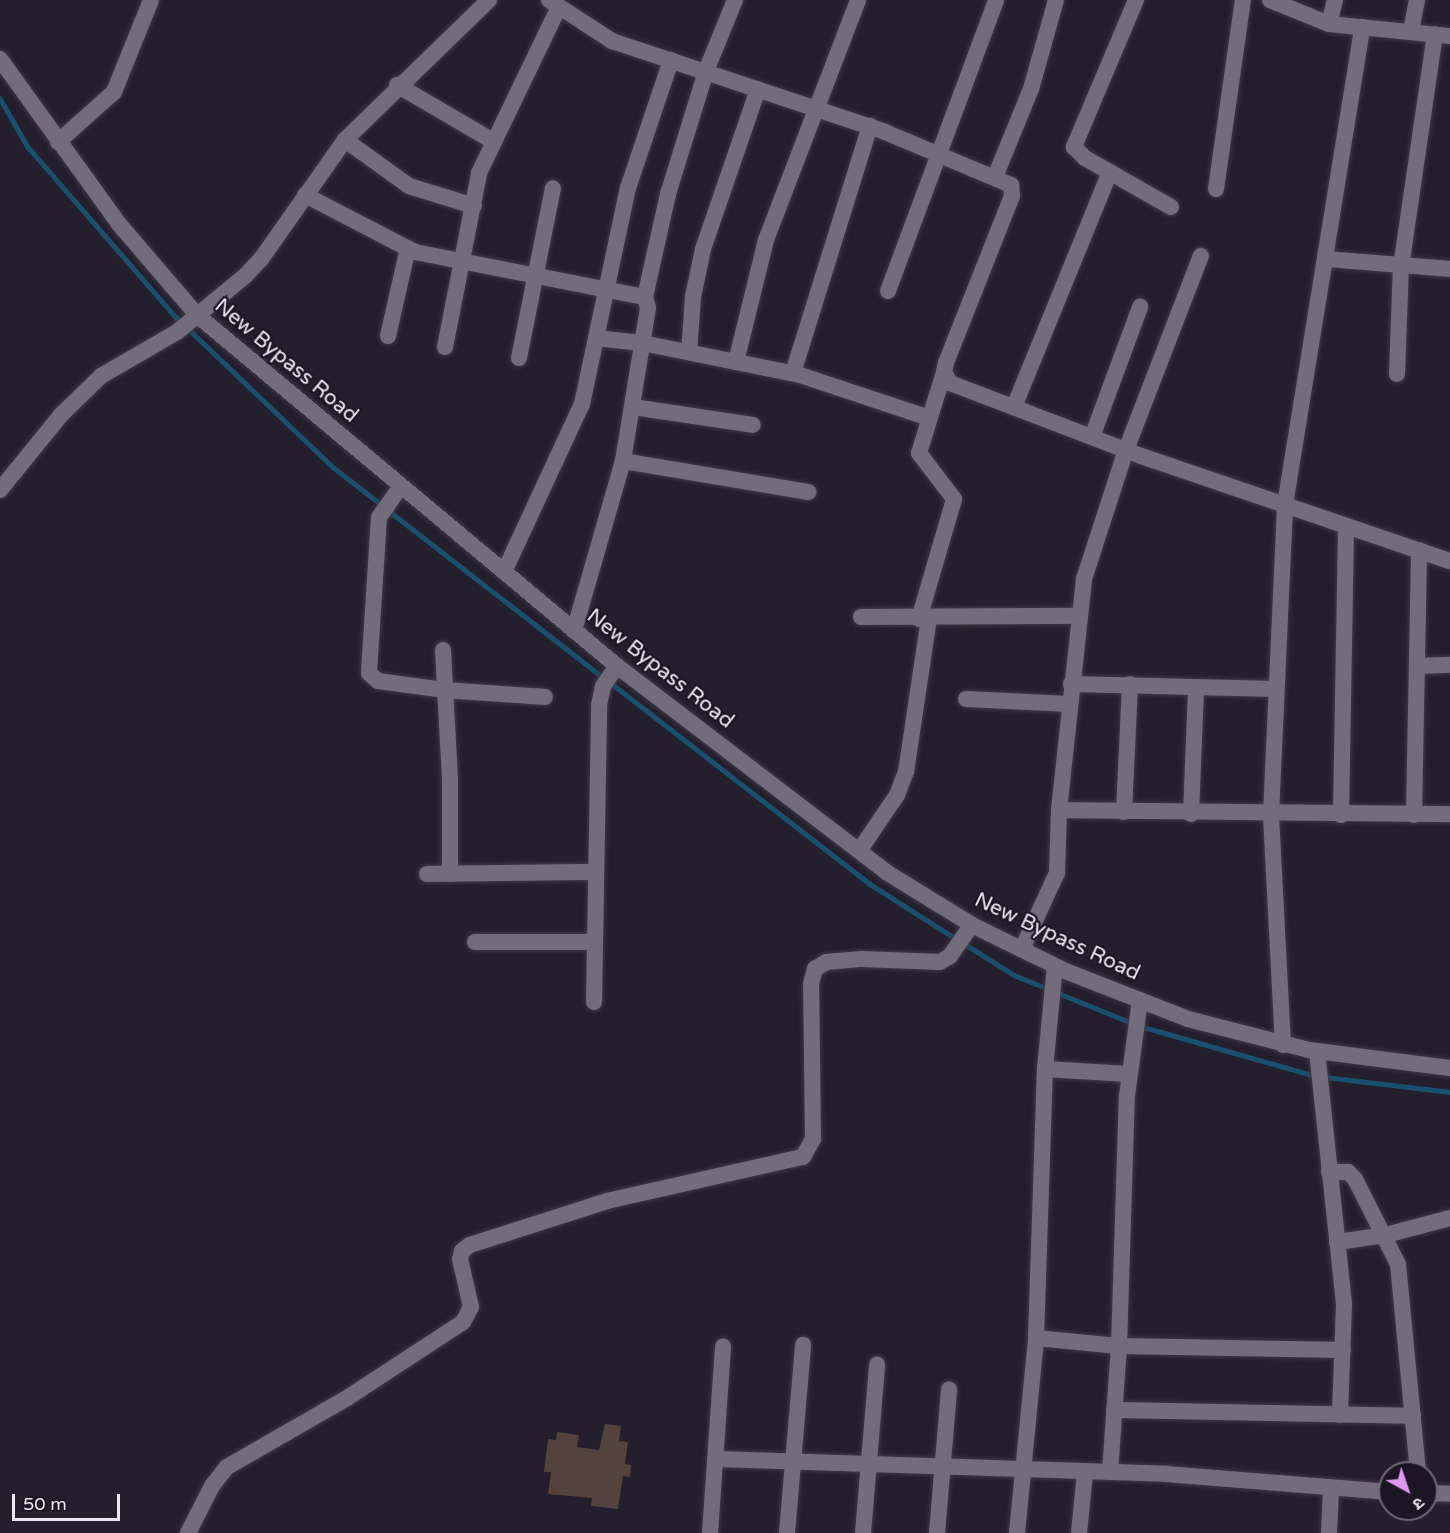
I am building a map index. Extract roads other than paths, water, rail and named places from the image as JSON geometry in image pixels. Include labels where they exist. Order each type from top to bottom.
[{"type":"street","points":[[58,142],[114,92],[151,0]]},
{"type":"street","points":[[736,362],[766,240],[858,0]]},
{"type":"street","points":[[888,291],[941,155],[996,0]]},
{"type":"street","points":[[995,177],[1031,89],[1056,0]]},
{"type":"street","points":[[1136,0],[1075,141],[1078,153],[1171,207]]},
{"type":"street","points":[[1216,189],[1243,0]]},
{"type":"street","points":[[1270,0],[1329,24],[1442,35],[1401,267],[1397,374]]},
{"type":"street","points":[[1329,24],[1335,0]]},
{"type":"street","points":[[1411,31],[1417,0]]},
{"type":"street","points":[[574,631],[623,460],[648,308],[645,297],[659,223],[706,71],[731,1]]},
{"type":"street","points":[[0,490],[61,415],[101,376],[177,332],[261,259],[345,140],[481,2]]},
{"type":"street","points":[[445,347],[479,172],[554,3],[612,41],[870,126],[1011,185],[1012,196],[944,372],[920,446],[920,460],[954,499],[924,619],[906,772],[897,795],[859,851]]},
{"type":"street","points":[[1283,1045],[1272,815],[1286,505],[1362,27]]},
{"type":"street","name":"New Bypass Road","points":[[0,59],[119,224],[194,317],[574,631],[610,676],[859,851],[972,926],[1055,966],[1137,1013],[1188,1019],[1283,1045],[1317,1065],[1450,1068]]},
{"type":"street","points":[[504,572],[574,425],[596,338],[604,289],[635,165],[671,60]]},
{"type":"street","points":[[398,85],[493,141]]},
{"type":"street","points":[[689,352],[693,297],[703,249],[759,89]]},
{"type":"street","points":[[793,373],[870,126]]},
{"type":"street","points":[[345,140],[409,186],[474,206]]},
{"type":"street","points":[[1014,407],[1110,172]]},
{"type":"street","points":[[519,358],[553,188]]},
{"type":"street","points":[[305,195],[408,248],[534,278],[645,297]]},
{"type":"street","points":[[388,336],[408,248]]},
{"type":"street","points":[[1022,950],[1057,873],[1059,810],[1071,684],[1088,564],[1126,450],[1201,256]]},
{"type":"street","points":[[1326,260],[1450,269]]},
{"type":"street","points":[[1092,437],[1140,307]]},
{"type":"street","points":[[596,338],[642,343],[793,373],[930,418]]},
{"type":"street","points":[[944,372],[950,383],[1126,450],[1450,561]]},
{"type":"street","points":[[633,407],[753,425]]},
{"type":"street","points":[[623,460],[808,492]]},
{"type":"street","points":[[401,486],[383,509],[369,673],[378,681],[445,690],[545,697]]},
{"type":"street","points":[[1341,815],[1346,526]]},
{"type":"street","points":[[1414,815],[1419,550]]},
{"type":"street","points":[[861,617],[924,619],[1079,616]]},
{"type":"street","points":[[443,650],[450,874]]},
{"type":"street","points":[[1417,666],[1450,665]]},
{"type":"street","points":[[594,1002],[598,705],[610,676]]},
{"type":"street","points":[[1071,684],[1276,689]]},
{"type":"street","points":[[1124,812],[1130,684]]},
{"type":"street","points":[[1191,814],[1196,687]]},
{"type":"street","points":[[966,699],[1069,704]]},
{"type":"street","points":[[1059,810],[1272,815],[1450,814]]},
{"type":"street","points":[[427,874],[595,872]]},
{"type":"street","points":[[188,1533],[212,1486],[227,1467],[347,1398],[462,1322],[471,1307],[460,1259],[462,1251],[470,1245],[607,1201],[803,1157],[813,1139],[812,984],[815,969],[826,962],[862,959],[940,962],[950,956],[972,926]]},
{"type":"street","points":[[474,942],[594,942]]},
{"type":"street","points":[[1017,1533],[1036,1338],[1045,1069],[1055,966]]},
{"type":"street","points":[[1110,1472],[1119,1346],[1128,1074],[1137,1013]]},
{"type":"street","points":[[1317,1065],[1344,1305],[1340,1415]]},
{"type":"street","points":[[1045,1069],[1128,1074]]},
{"type":"street","points":[[1329,1172],[1351,1174],[1386,1235],[1402,1283],[1417,1461]]},
{"type":"street","points":[[1337,1242],[1386,1235],[1450,1218]]},
{"type":"street","points":[[1036,1338],[1119,1346],[1343,1350]]},
{"type":"street","points":[[787,1533],[791,1463],[803,1345]]},
{"type":"street","points":[[710,1533],[718,1459],[723,1346]]},
{"type":"street","points":[[863,1533],[877,1365]]},
{"type":"street","points":[[937,1533],[949,1390]]},
{"type":"street","points":[[1114,1410],[1413,1416]]},
{"type":"street","points":[[718,1459],[943,1469],[1110,1472],[1378,1491]]},
{"type":"street","points":[[1079,1533],[1085,1473]]},
{"type":"street","points":[[1329,1533],[1331,1489]]},
{"type":"waterway","points":[[0,98],[28,147],[176,317],[333,467],[382,505]]},
{"type":"waterway","points":[[388,510],[604,678]]},
{"type":"waterway","points":[[611,683],[870,884],[958,940]]},
{"type":"waterway","points":[[968,946],[1014,975],[1048,989]]},
{"type":"waterway","points":[[1056,992],[1132,1023]]},
{"type":"waterway","points":[[1140,1026],[1316,1076]]},
{"type":"waterway","points":[[1325,1077],[1450,1092]]}]
